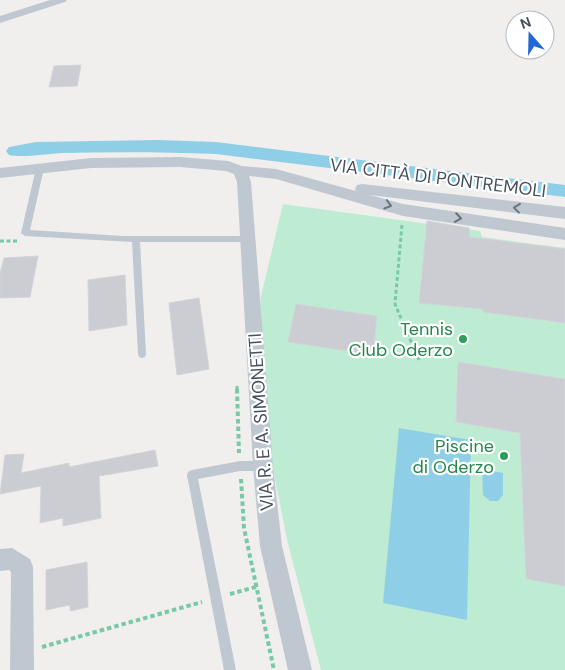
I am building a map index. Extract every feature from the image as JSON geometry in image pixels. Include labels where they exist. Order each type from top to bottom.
[{"type":"street","points":[[0,20],[62,0]]},
{"type":"street","name":"VIA CITTÀ DI PONTREMOLI","points":[[3,174],[92,163],[180,162],[228,166],[240,172],[265,172],[407,210],[565,234]]},
{"type":"street","name":"VIA R. E A. SIMONETTI","points":[[240,172],[244,182],[249,239],[263,466],[271,546],[300,670]]},
{"type":"street","name":"VIA CITTÀ DI PONTREMOLI","points":[[307,183],[565,213]]},
{"type":"street","points":[[407,210],[414,200],[422,197]]},
{"type":"street","points":[[0,560],[12,559],[22,566],[22,661]]},
{"type":"lane","points":[[40,168],[25,233],[136,239],[249,239]]},
{"type":"lane","points":[[136,239],[142,354]]},
{"type":"lane","points":[[230,670],[192,475],[240,466],[263,466]]},
{"type":"path","points":[[407,210],[395,304],[419,360]]},
{"type":"path","points":[[22,661],[216,598],[256,587]]},
{"type":"green space","points":[[283,204],[480,231],[482,237],[565,248],[565,670],[321,670],[288,544],[267,440],[260,316],[261,296]]},
{"type":"water","points":[[399,428],[471,440],[467,620],[383,603]]},
{"type":"water","points":[[482,469],[503,473],[503,495],[498,501],[490,501],[483,495]]},
{"type":"building","points":[[81,65],[77,86],[49,87],[54,66]]},
{"type":"building","points":[[427,221],[469,228],[470,237],[565,249],[565,323],[483,312],[483,309],[419,303]]},
{"type":"building","points":[[38,256],[30,297],[0,298],[0,273],[4,258]]},
{"type":"building","points":[[125,275],[127,325],[89,331],[88,280]]},
{"type":"building","points":[[199,298],[209,369],[177,375],[169,303]]},
{"type":"building","points":[[296,304],[377,316],[373,355],[288,342]]},
{"type":"building","points":[[458,362],[565,379],[565,586],[526,579],[520,433],[456,422]]},
{"type":"building","points":[[155,450],[158,466],[99,476],[101,518],[63,526],[63,518],[40,523],[41,486],[0,494],[5,455],[24,454],[21,473],[69,463],[69,467]]},
{"type":"building","points":[[87,562],[88,607],[70,611],[70,605],[46,610],[46,570]]},
{"type":"waterway","points":[[15,151],[36,148],[158,146],[216,148],[565,191]]},
{"type":"place","name":"Tennis Club Oderzo","points":[[463,339]]},
{"type":"place","name":"Piscine di Oderzo","points":[[504,456]]}]
